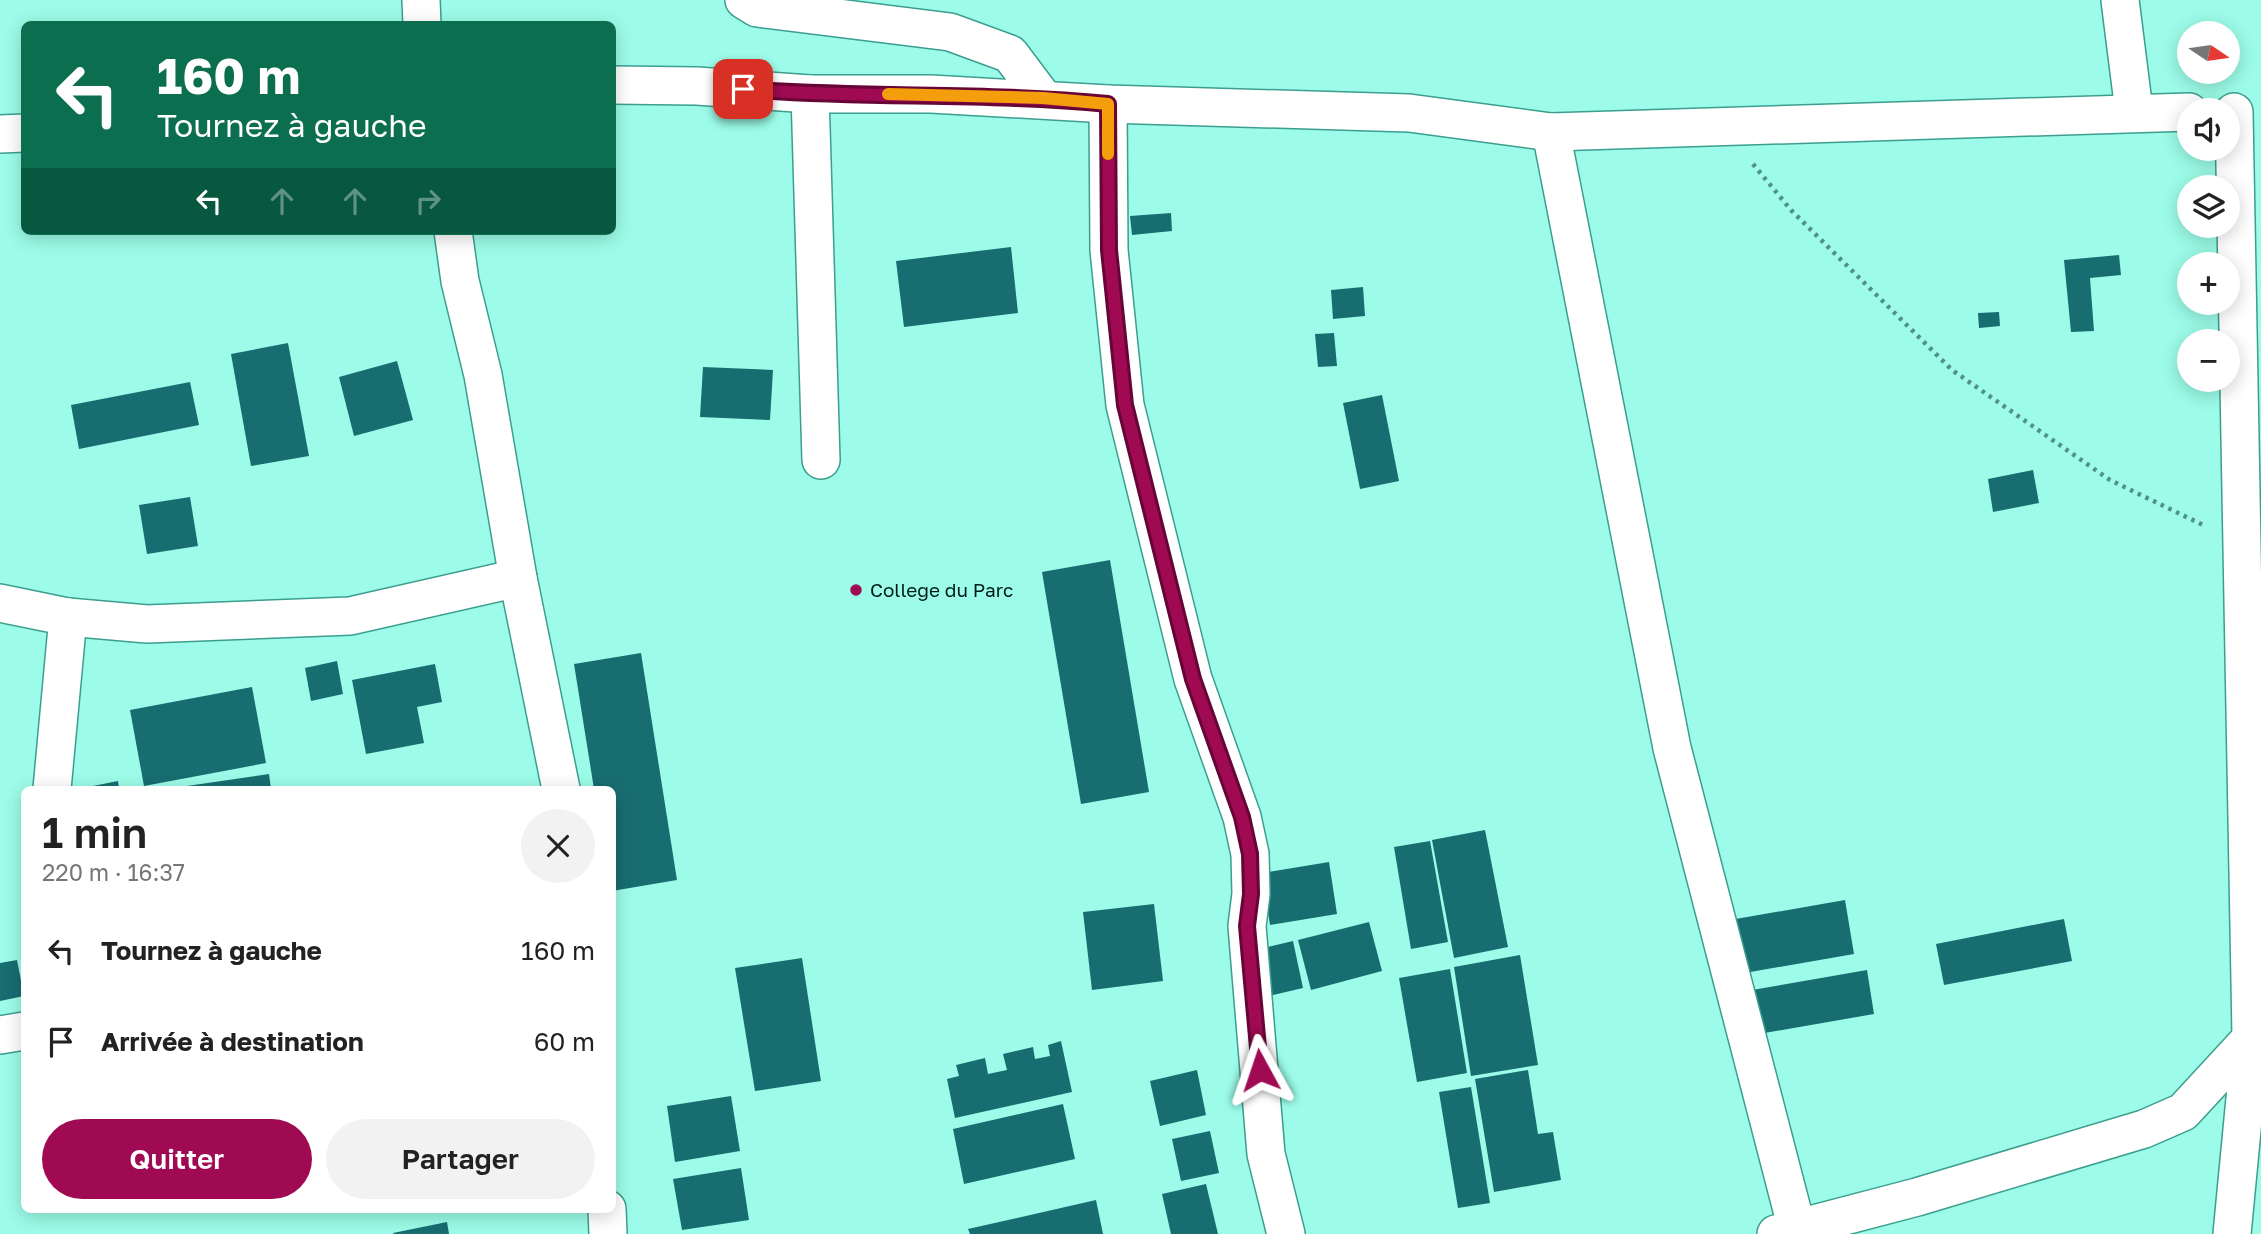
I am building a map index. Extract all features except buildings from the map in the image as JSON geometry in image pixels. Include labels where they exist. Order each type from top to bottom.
[{"type":"street","points":[[421,0],[422,21]]},
{"type":"street","points":[[744,0],[757,8],[950,32],[1010,54],[1043,98]]},
{"type":"street","points":[[2120,0],[2134,111]]},
{"type":"street","points":[[616,85],[698,86],[810,94],[1043,98],[1108,104],[1409,113],[1551,132],[1723,129],[2134,111],[2177,112]]},
{"type":"street","points":[[810,94],[821,460]]},
{"type":"street","points":[[1108,104],[1109,250],[1125,405],[1193,679],[1242,817],[1250,854],[1251,894],[1247,926],[1266,1154],[1286,1234]]},
{"type":"street","points":[[2232,1234],[2256,1033],[2244,545],[2241,112]]},
{"type":"street","points":[[1551,132],[1672,748],[1787,1231],[1917,1197],[2144,1129],[2183,1112],[2256,1033]]},
{"type":"street","points":[[0,134],[21,133]]},
{"type":"street","points":[[454,235],[460,281],[483,375],[518,578],[560,786]]},
{"type":"street","points":[[0,603],[68,617],[147,624],[349,616],[518,578]]},
{"type":"street","points":[[52,786],[68,617]]},
{"type":"street","points":[[0,1035],[21,1032]]},
{"type":"street","points":[[607,1213],[608,1234]]},
{"type":"path","points":[[1723,129],[1791,210],[1952,370],[2110,480],[2244,545]]},
{"type":"slow traffic","points":[[888,94],[1043,98],[1108,104],[1108,154]]},
{"type":"place","name":"College du Parc","points":[[856,590]]},
{"type":"route","points":[[743,89],[810,94],[1043,98],[1108,104],[1109,250],[1125,405],[1193,679],[1242,817],[1250,854],[1251,894],[1247,926],[1260,1070]]}]
